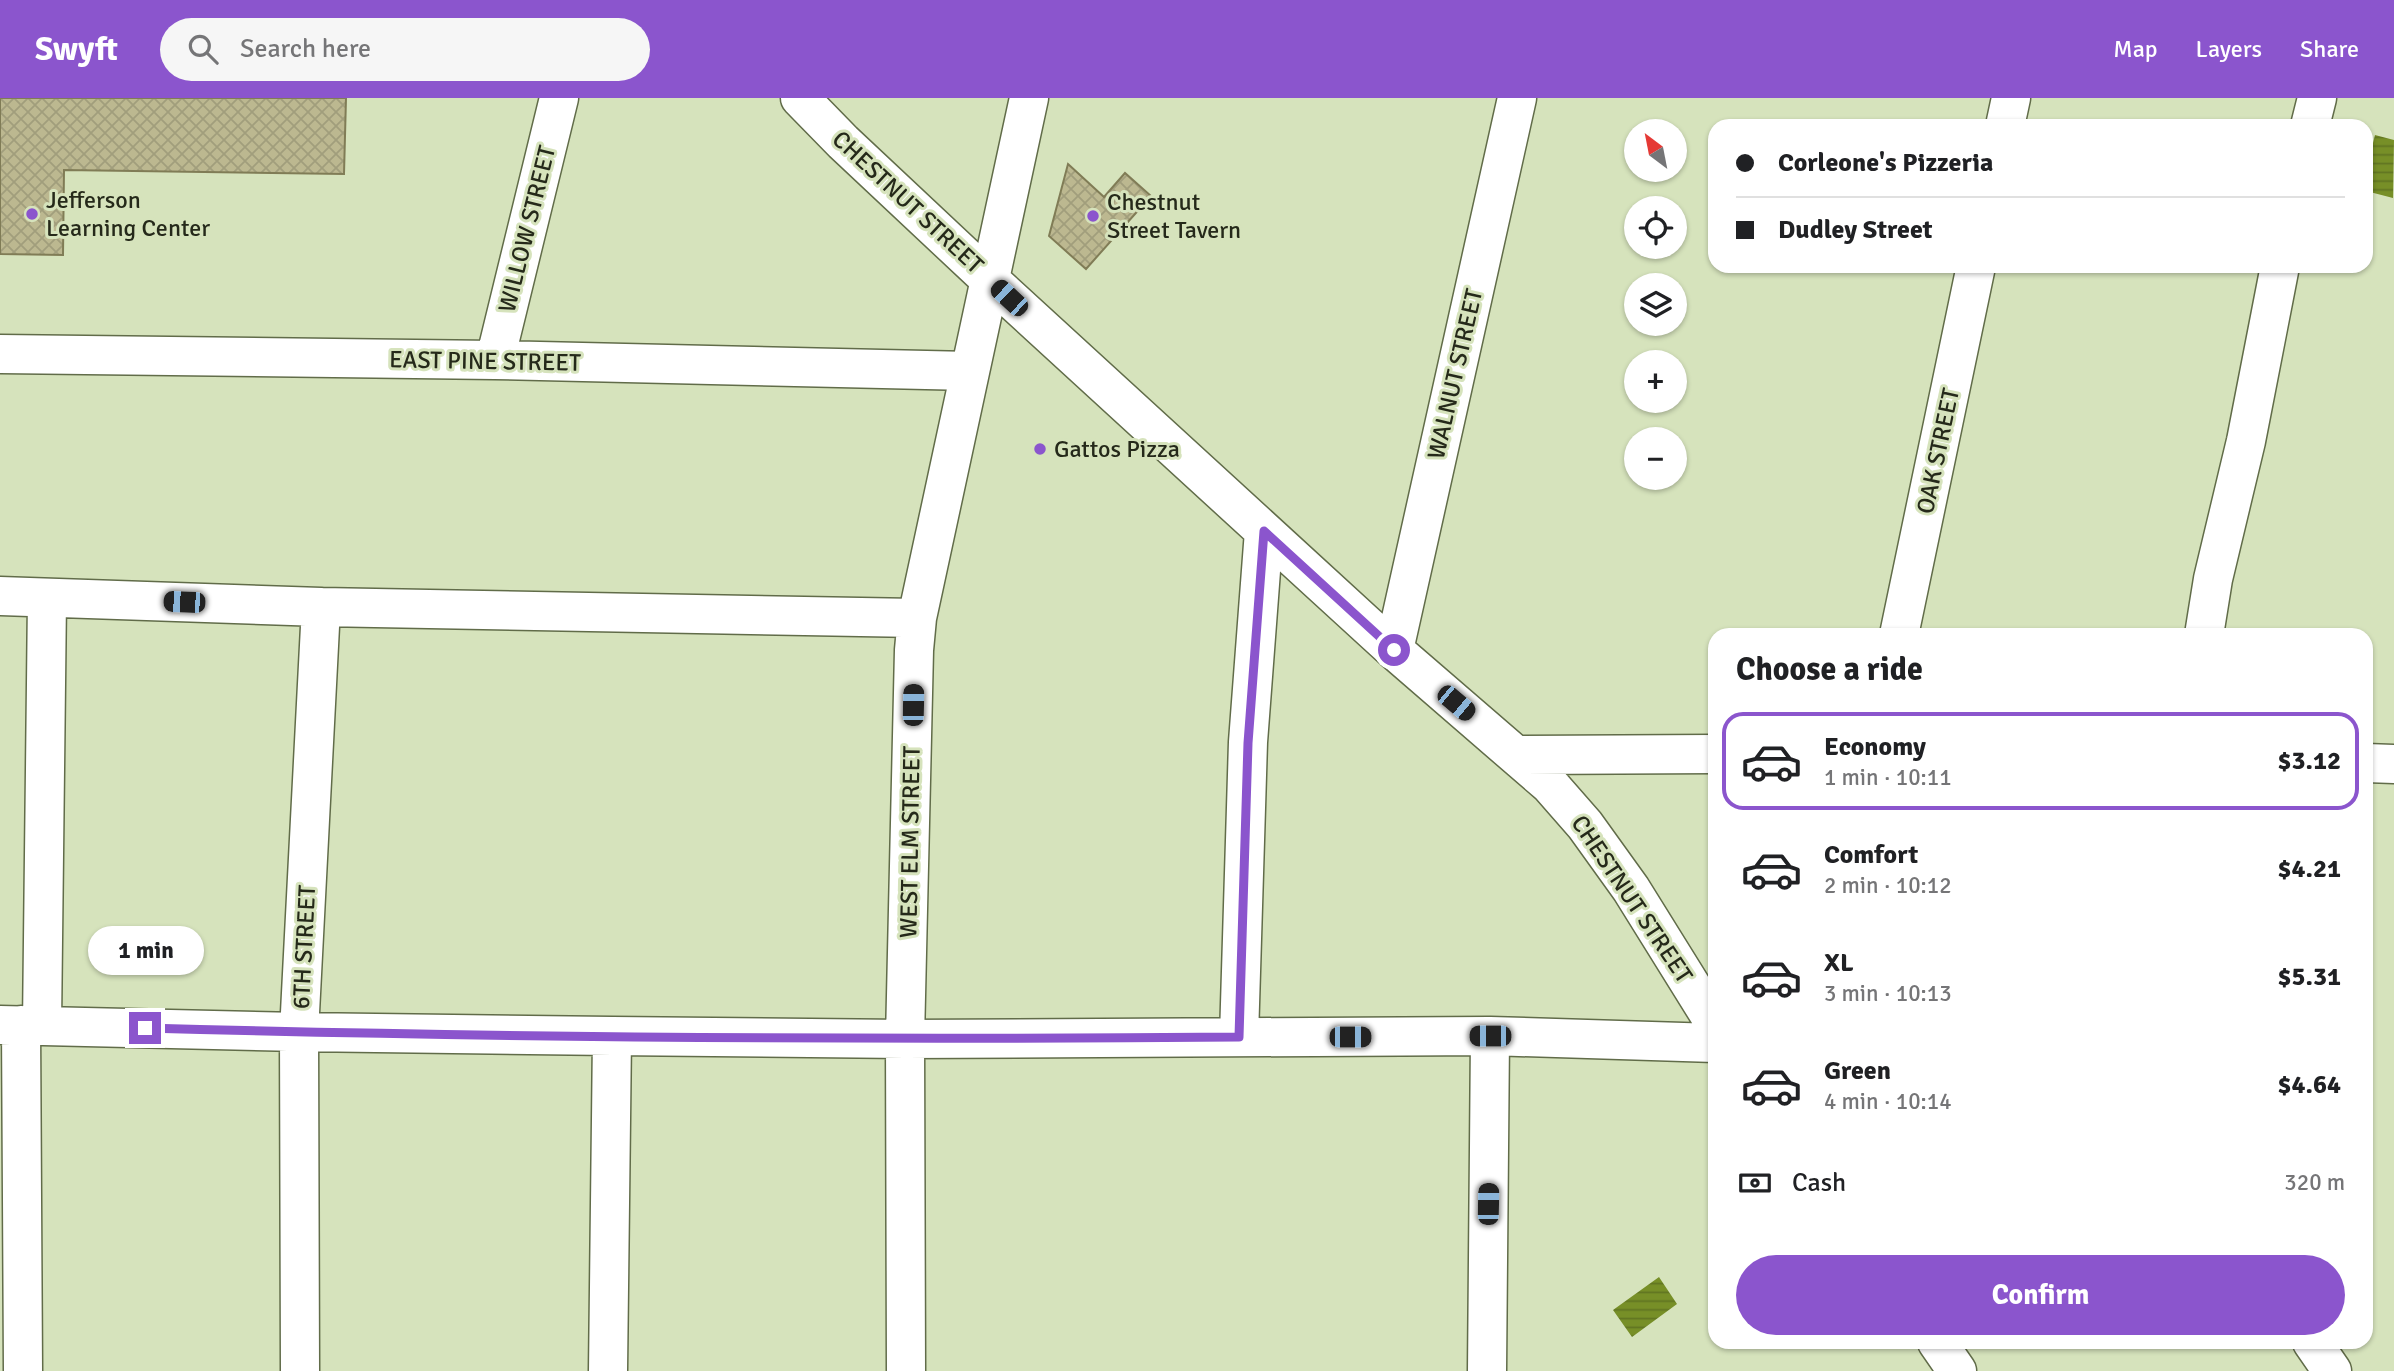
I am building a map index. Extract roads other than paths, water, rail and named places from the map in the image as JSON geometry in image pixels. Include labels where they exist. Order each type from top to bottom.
[{"type":"street","name":"WILLOW STREET","points":[[495,360],[559,98]]},
{"type":"street","name":"CHESTNUT STREET","points":[[800,98],[989,279],[1264,531],[1394,650],[1550,785],[1585,825],[1631,889],[1708,1013]]},
{"type":"street","name":"WEST ELM STREET","points":[[906,1371],[905,1039],[917,618],[1028,98]]},
{"type":"street","name":"WALNUT STREET","points":[[1394,650],[1517,98]]},
{"type":"street","points":[[2006,119],[2011,98]]},
{"type":"street","points":[[2312,119],[2316,98]]},
{"type":"street","name":"OAK STREET","points":[[1900,628],[1975,273]]},
{"type":"street","points":[[2205,628],[2213,579],[2246,441],[2279,273]]},
{"type":"street","name":"EAST PINE STREET","points":[[0,354],[495,360],[970,371]]},
{"type":"street","points":[[1239,1037],[1248,743],[1264,531]]},
{"type":"street","points":[[0,596],[321,607],[917,618]]},
{"type":"street","points":[[23,1371],[21,1025],[47,598]]},
{"type":"street","name":"6TH STREET","points":[[300,1371],[299,1032],[321,607]]},
{"type":"street","points":[[1517,755],[1708,754]]},
{"type":"street","points":[[2373,763],[2394,764]]},
{"type":"street","points":[[21,1025],[612,1036],[905,1039],[1490,1036],[1708,1043]]},
{"type":"street","points":[[608,1371],[612,1036]]},
{"type":"street","points":[[1487,1371],[1490,1036]]},
{"type":"street","points":[[1942,1349],[1957,1371]]},
{"type":"street","points":[[2317,1349],[2332,1371]]},
{"type":"place","name":"Jefferson Learning Center","points":[[32,214]]},
{"type":"place","name":"Chestnut Street Tavern","points":[[1093,216]]},
{"type":"place","name":"Gattos Pizza","points":[[1040,449]]}]
